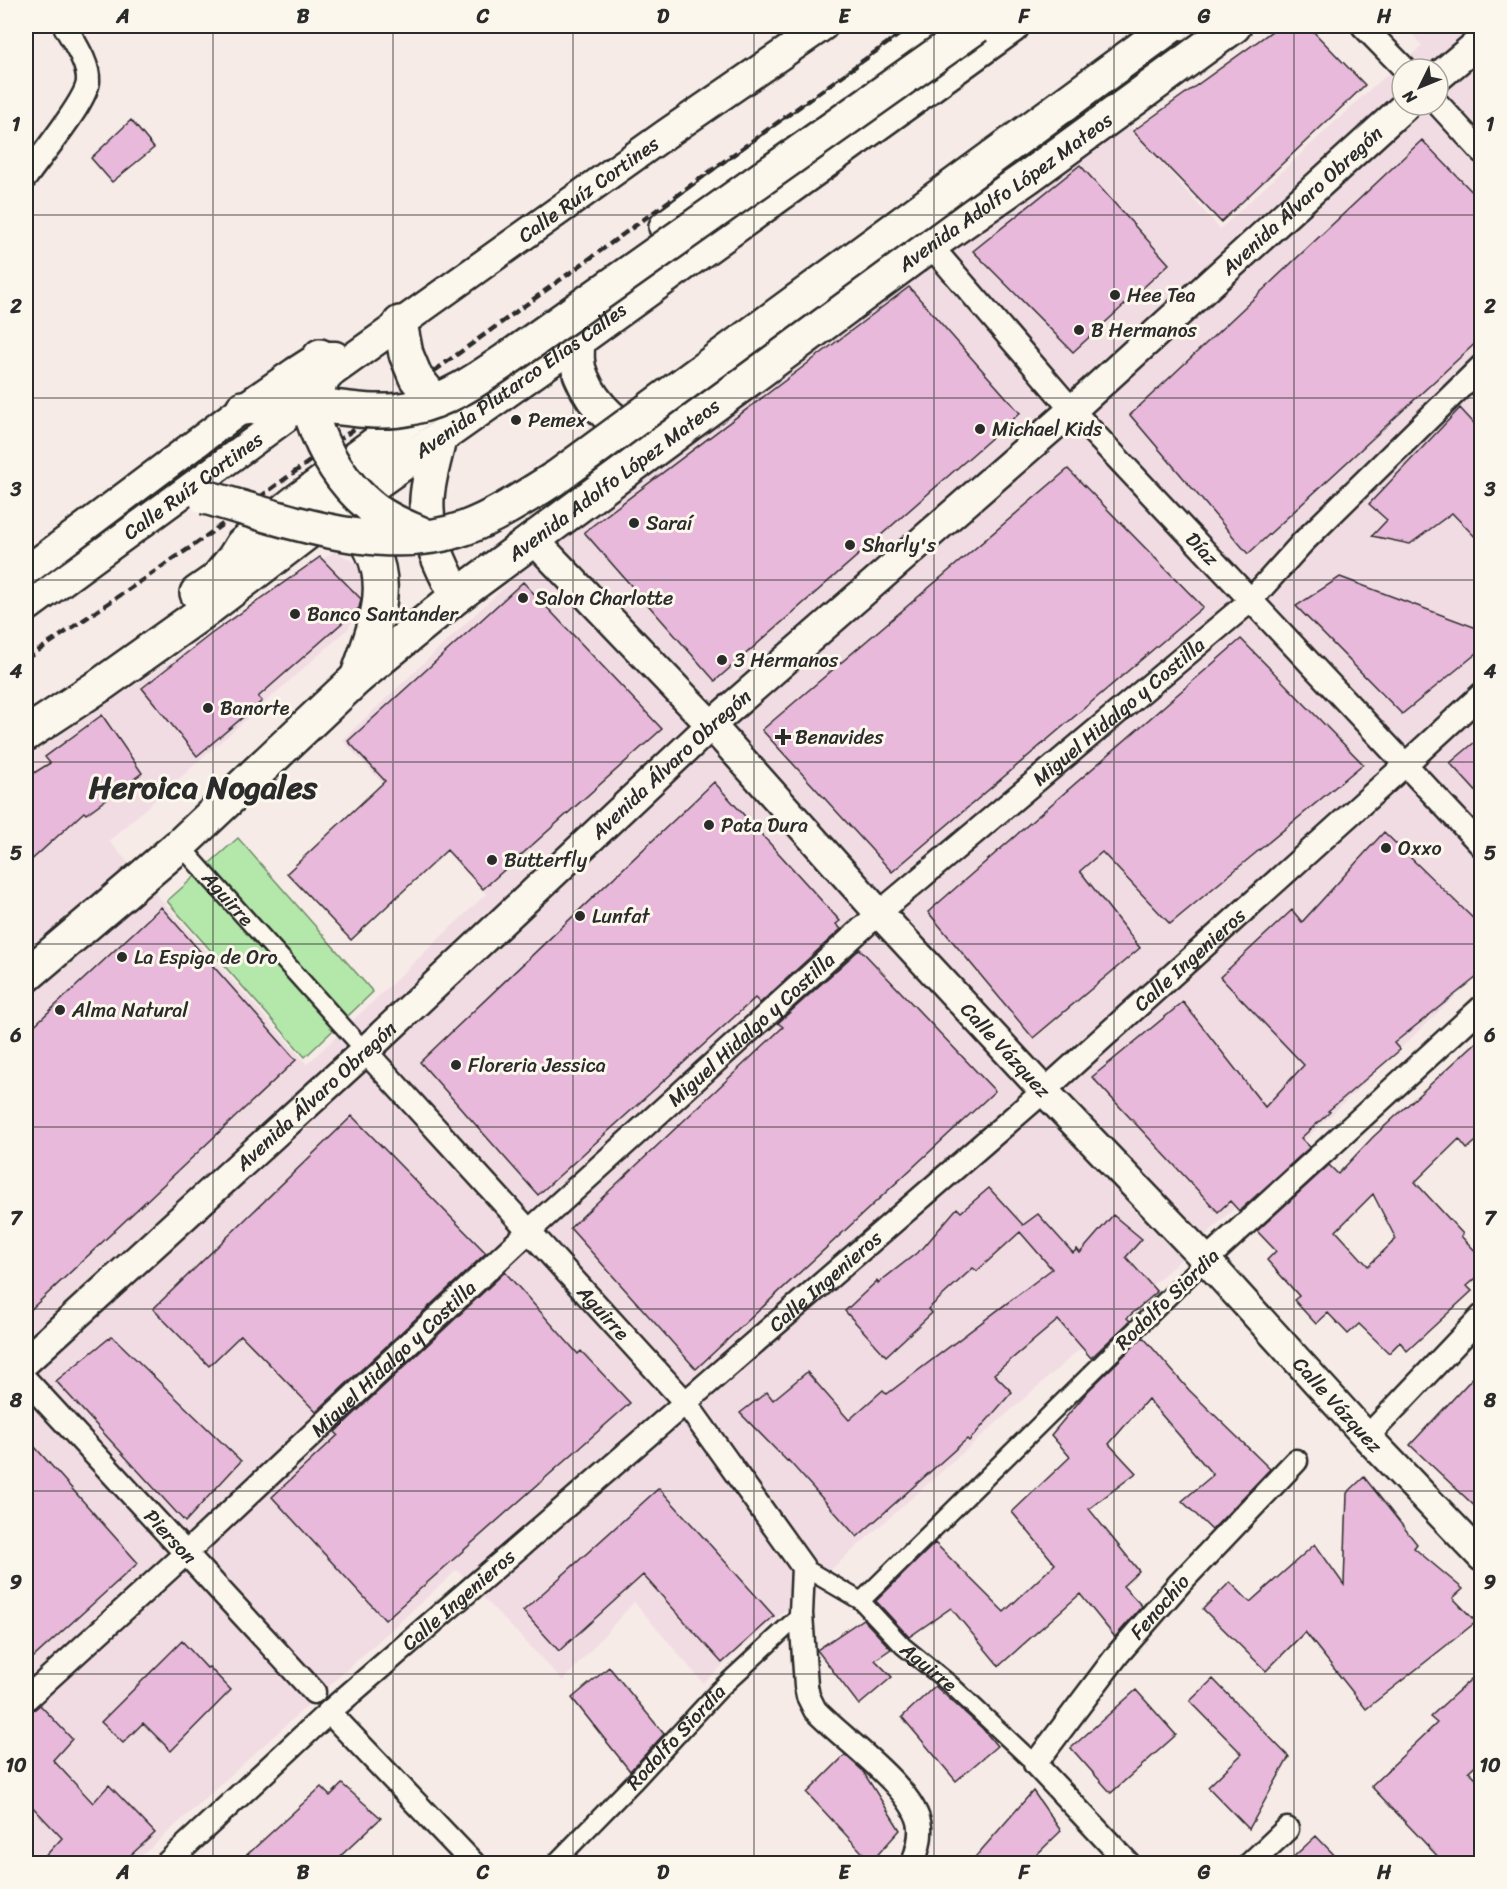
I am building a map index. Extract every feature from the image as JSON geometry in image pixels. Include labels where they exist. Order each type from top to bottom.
[{"type":"highway","points":[[26,714],[217,579],[242,545],[297,501],[940,26]]},
{"type":"highway","points":[[243,408],[368,411],[410,409],[455,393],[513,355],[977,26]]},
{"type":"highway","name":"Avenida Plutarco Elías Calles","points":[[26,734],[102,684],[210,607],[338,509],[578,340],[1012,26]]},
{"type":"highway","points":[[194,494],[332,532],[393,539],[427,537],[464,529],[511,506],[557,477],[1171,26]]},
{"type":"highway","name":"Avenida Adolfo López Mateos","points":[[26,976],[180,845],[357,678],[458,596],[930,245],[1029,176],[1234,26]]},
{"type":"highway","points":[[400,322],[406,354],[416,378],[435,401]]},
{"type":"highway","points":[[578,340],[577,357],[581,376],[598,405],[615,421],[633,432],[667,439]]},
{"type":"highway","points":[[320,356],[317,410],[319,439],[333,465],[370,507],[427,537]]},
{"type":"highway","points":[[439,439],[427,499],[434,550],[458,596]]},
{"type":"highway","points":[[338,509],[360,532],[376,560],[381,586],[379,610],[357,678]]},
{"type":"street","points":[[26,177],[83,98],[88,82],[87,70],[65,26]]},
{"type":"street","name":"Calle Ruíz Cortines","points":[[26,608],[317,410],[331,373],[400,322],[823,26]]},
{"type":"street","points":[[1363,26],[1393,57]]},
{"type":"street","points":[[1450,67],[1482,40]]},
{"type":"street","name":"Avenida Álvaro Obregón","points":[[26,1361],[365,1051],[711,725],[1072,410],[1393,117]]},
{"type":"street","points":[[1450,117],[1482,152]]},
{"type":"street","name":"Díaz","points":[[930,245],[1072,410],[1482,846]]},
{"type":"street","points":[[320,356],[355,357]]},
{"type":"street","name":"Calle Ruíz Cortines","points":[[26,571],[243,408],[320,356]]},
{"type":"street","name":"Miguel Hidalgo y Costilla","points":[[26,1699],[185,1554],[529,1231],[879,913],[1250,601],[1303,542],[1482,366]]},
{"type":"street","name":"Calle Vázquez","points":[[533,539],[711,725],[879,913],[1044,1091],[1206,1260],[1367,1437],[1482,1557]]},
{"type":"street","name":"Calle Ingenieros","points":[[166,1863],[329,1712],[1044,1091],[1482,694]]},
{"type":"street","name":"Aguirre","points":[[180,845],[685,1402],[803,1567],[861,1601],[903,1646],[950,1684],[1035,1764]]},
{"type":"street","name":"Rodolfo Siordia","points":[[861,1601],[1206,1260],[1482,1007]]},
{"type":"street","points":[[1367,1437],[1482,1316]]},
{"type":"street","name":"Pierson","points":[[26,1380],[314,1692]]},
{"type":"street","name":"Fenochio","points":[[1035,1764],[1118,1654],[1180,1583],[1296,1461]]},
{"type":"street","points":[[803,1567],[801,1614],[808,1696],[815,1710],[887,1776],[914,1810],[920,1824],[920,1840],[913,1863]]},
{"type":"street","name":"Rodolfo Siordia","points":[[554,1863],[633,1783],[720,1689],[801,1614]]},
{"type":"street","points":[[329,1712],[474,1863]]},
{"type":"street","points":[[1035,1764],[1129,1863]]},
{"type":"street","points":[[1250,1863],[1287,1829]]},
{"type":"shaded area","points":[[1405,26],[1481,26],[1481,971],[1176,1264],[703,1683],[634,1602],[563,1681],[457,1570],[134,1863],[26,1864],[26,758],[335,551],[360,565],[369,594],[348,629],[109,841],[307,1064],[486,894],[342,740],[518,574],[900,284],[1126,122],[1220,229],[1390,73],[1390,117],[1450,117],[1450,57],[1409,57],[1422,46]]},
{"type":"green space","points":[[238,838],[373,992],[305,1057],[167,901]]},
{"type":"building","points":[[1279,26],[1308,26],[1365,85],[1221,222],[1133,131]]},
{"type":"building","points":[[131,120],[154,148],[112,182],[91,158]]},
{"type":"building","points":[[1422,140],[1482,202],[1482,337],[1248,554],[1130,415]]},
{"type":"building","points":[[1080,165],[1169,264],[1073,352],[973,251]]},
{"type":"building","points":[[909,287],[1020,413],[715,681],[584,532]]},
{"type":"building","points":[[1460,408],[1482,432],[1482,544],[1452,513],[1410,544],[1372,536],[1387,520],[1369,504]]},
{"type":"building","points":[[1068,469],[1203,607],[892,872],[762,730]]},
{"type":"building","points":[[320,557],[361,599],[359,608],[258,697],[262,701],[197,756],[142,688],[211,634]]},
{"type":"building","points":[[1340,577],[1482,630],[1482,649],[1402,714],[1296,606]]},
{"type":"building","points":[[523,582],[662,729],[483,889],[447,850],[351,940],[287,873],[385,781],[348,741]]},
{"type":"building","points":[[1241,639],[1363,764],[1170,924],[1102,852],[1080,871],[1140,948],[1033,1038],[928,912]]},
{"type":"building","points":[[102,715],[142,773],[86,814],[84,812],[26,865],[26,778],[50,763],[45,757]]},
{"type":"building","points":[[1482,736],[1482,798],[1450,763]]},
{"type":"building","points":[[714,782],[840,921],[836,924],[841,929],[760,1003],[755,998],[538,1195],[420,1062]]},
{"type":"building","points":[[1384,832],[1482,927],[1482,973],[1394,1043],[1400,1050],[1328,1111],[1330,1112],[1301,1138],[1310,1147],[1239,1211],[1230,1201],[1218,1212],[1092,1077],[1183,1002],[1265,1107],[1304,1065],[1220,977],[1292,910],[1302,922]]},
{"type":"building","points":[[161,907],[296,1060],[26,1314],[26,1033]]},
{"type":"building","points":[[860,949],[995,1091],[696,1369],[570,1228],[783,1027],[778,1023]]},
{"type":"building","points":[[1482,1037],[1482,1136],[1467,1149],[1459,1139],[1415,1182],[1482,1258],[1482,1273],[1467,1286],[1472,1291],[1407,1351],[1400,1342],[1389,1353],[1359,1324],[1348,1334],[1328,1313],[1316,1324],[1294,1300],[1299,1296],[1267,1260],[1276,1251],[1257,1231],[1329,1165],[1338,1174],[1373,1137]],"holes":[[[1373,1194],[1396,1239],[1368,1266],[1336,1231]]]},
{"type":"building","points":[[352,1116],[486,1253],[316,1412],[241,1335],[209,1366],[153,1309]]},
{"type":"building","points":[[989,1188],[1023,1225],[1038,1214],[1073,1253],[1077,1249],[1080,1253],[1113,1215],[1142,1239],[1126,1257],[1157,1292],[1127,1318],[1130,1321],[1091,1358],[1058,1320],[994,1374],[1012,1392],[969,1441],[967,1439],[857,1537],[788,1460],[740,1413],[767,1392],[773,1400],[807,1372],[849,1420],[883,1390],[887,1394],[1052,1269],[1020,1232],[977,1271],[973,1268],[928,1309],[932,1313],[886,1356],[845,1311],[877,1281],[878,1283],[923,1248],[957,1208],[961,1212]]},
{"type":"building","points":[[505,1272],[578,1354],[581,1351],[630,1403],[385,1620],[272,1497],[338,1435],[335,1432]]},
{"type":"building","points":[[112,1336],[241,1461],[185,1522],[56,1381]]},
{"type":"building","points":[[1143,1337],[1189,1390],[1270,1469],[1212,1530],[1182,1501],[1213,1475],[1148,1399],[1109,1444],[1136,1473],[1089,1509],[1139,1571],[1123,1586],[1142,1606],[1115,1637],[1080,1594],[999,1666],[951,1608],[909,1637],[876,1601],[935,1543],[1004,1612],[1055,1564],[1012,1512],[1070,1457],[1051,1435],[1088,1391]]},
{"type":"building","points":[[1482,1368],[1482,1513],[1410,1445]]},
{"type":"building","points":[[26,1437],[138,1563],[26,1664]]},
{"type":"building","points":[[1364,1477],[1417,1544],[1414,1548],[1463,1589],[1453,1598],[1476,1622],[1366,1709],[1305,1632],[1266,1671],[1203,1609],[1230,1582],[1250,1602],[1315,1544],[1344,1585],[1347,1493]]},
{"type":"building","points":[[659,1488],[774,1616],[722,1663],[643,1575],[559,1651],[523,1611]]},
{"type":"building","points":[[863,1619],[891,1649],[875,1660],[892,1677],[859,1705],[817,1650]]},
{"type":"building","points":[[182,1641],[231,1690],[171,1751],[143,1723],[123,1743],[101,1722]]},
{"type":"building","points":[[609,1667],[664,1734],[630,1771],[572,1698]]},
{"type":"building","points":[[1482,1669],[1482,1759],[1469,1771],[1482,1784],[1482,1863],[1444,1863],[1371,1786],[1437,1723],[1430,1717]]},
{"type":"building","points":[[1213,1679],[1289,1757],[1249,1829],[1208,1787],[1242,1754],[1190,1701]]},
{"type":"building","points":[[935,1686],[982,1728],[997,1746],[956,1781],[902,1717]]},
{"type":"building","points":[[1136,1690],[1176,1735],[1111,1793],[1071,1748]]},
{"type":"building","points":[[40,1705],[72,1739],[53,1760],[93,1803],[109,1785],[155,1833],[122,1863],[39,1863],[62,1838],[26,1800],[26,1712]]},
{"type":"building","points":[[845,1755],[862,1770],[900,1830],[871,1862],[807,1793]]},
{"type":"building","points":[[342,1784],[381,1818],[333,1863],[238,1863],[321,1787],[330,1796]]},
{"type":"building","points":[[1033,1791],[1061,1831],[1028,1863],[970,1863]]},
{"type":"building","points":[[1316,1836],[1342,1863],[1287,1863]]},
{"type":"railway","points":[[26,659],[191,547],[911,26]]},
{"type":"place","name":"Hee Tea","points":[[1115,295]]},
{"type":"place","name":"B Hermanos","points":[[1079,330]]},
{"type":"place","name":"Pemex","points":[[516,420]]},
{"type":"place","name":"Michael Kids","points":[[980,429]]},
{"type":"place","name":"Saraí","points":[[634,523]]},
{"type":"place","name":"Sharly's","points":[[850,545]]},
{"type":"place","name":"Salon Charlotte","points":[[523,598]]},
{"type":"place","name":"Banco Santander","points":[[295,614]]},
{"type":"place","name":"3 Hermanos","points":[[722,660]]},
{"type":"place","name":"Banorte","points":[[208,708]]},
{"type":"place","name":"Benavides","points":[[783,737]]},
{"type":"place","name":"Pata Dura","points":[[709,825]]},
{"type":"place","name":"Oxxo","points":[[1386,848]]},
{"type":"place","name":"Butterfly","points":[[492,860]]},
{"type":"place","name":"Lunfat","points":[[580,916]]},
{"type":"place","name":"La Espiga de Oro","points":[[122,957]]},
{"type":"place","name":"Alma Natural","points":[[60,1010]]},
{"type":"place","name":"Floreria Jessica","points":[[456,1065]]},
{"type":"district","name":"Heroica Nogales","points":[[203,787]]}]
